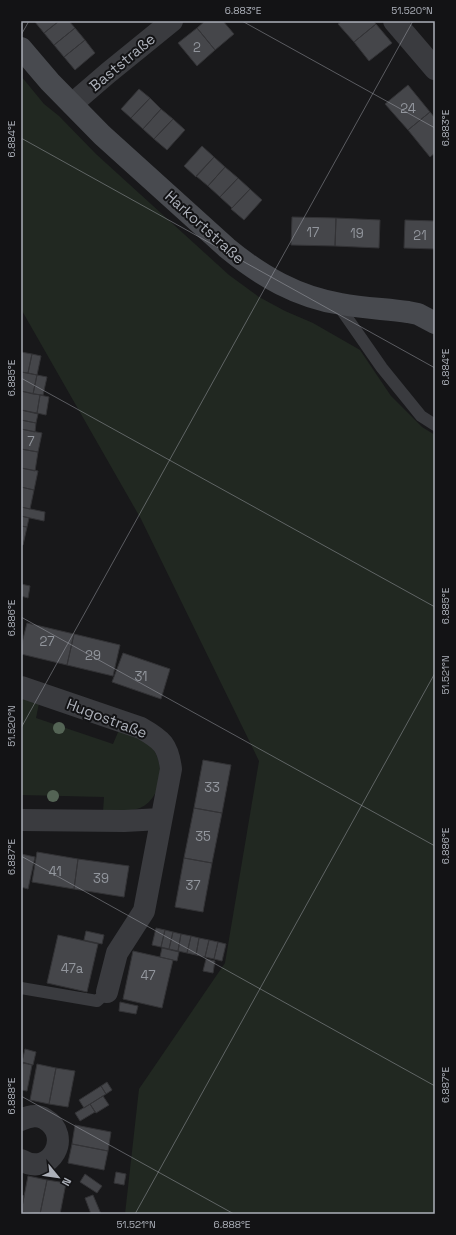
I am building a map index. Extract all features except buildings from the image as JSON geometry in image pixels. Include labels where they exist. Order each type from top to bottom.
[{"type":"street","name":"Baststraße","points":[[72,104],[172,21]]},
{"type":"street","points":[[394,21],[435,69]]},
{"type":"street","name":"Harkortstraße","points":[[21,48],[50,82],[102,135],[247,264],[288,289],[309,296],[340,304],[418,314],[435,323]]},
{"type":"street","name":"Hugostraße","points":[[21,687],[141,728],[163,742],[169,755],[171,769],[144,911],[117,953],[107,992]]},
{"type":"street","points":[[21,820],[124,821],[161,819]]},
{"type":"street","points":[[21,1120],[36,1116],[43,1118],[54,1125],[58,1137],[56,1150],[48,1161],[41,1164],[32,1164],[21,1160]]},
{"type":"lane","points":[[340,304],[343,312],[382,368],[421,416],[435,425]]},
{"type":"lane","points":[[21,988],[97,1001],[107,992]]},
{"type":"shaded area","points":[[21,76],[44,104],[59,116],[96,154],[229,275],[259,297],[285,311],[313,323],[360,350],[391,396],[422,427],[435,435],[435,1214],[125,1214],[139,1089],[225,963],[259,761],[141,519],[21,309]]},
{"type":"shaded area","points":[[21,697],[39,703],[36,718],[113,744],[119,730],[138,737],[150,745],[157,756],[160,773],[157,790],[153,798],[140,808],[127,811],[103,812],[104,797],[21,795]]}]
